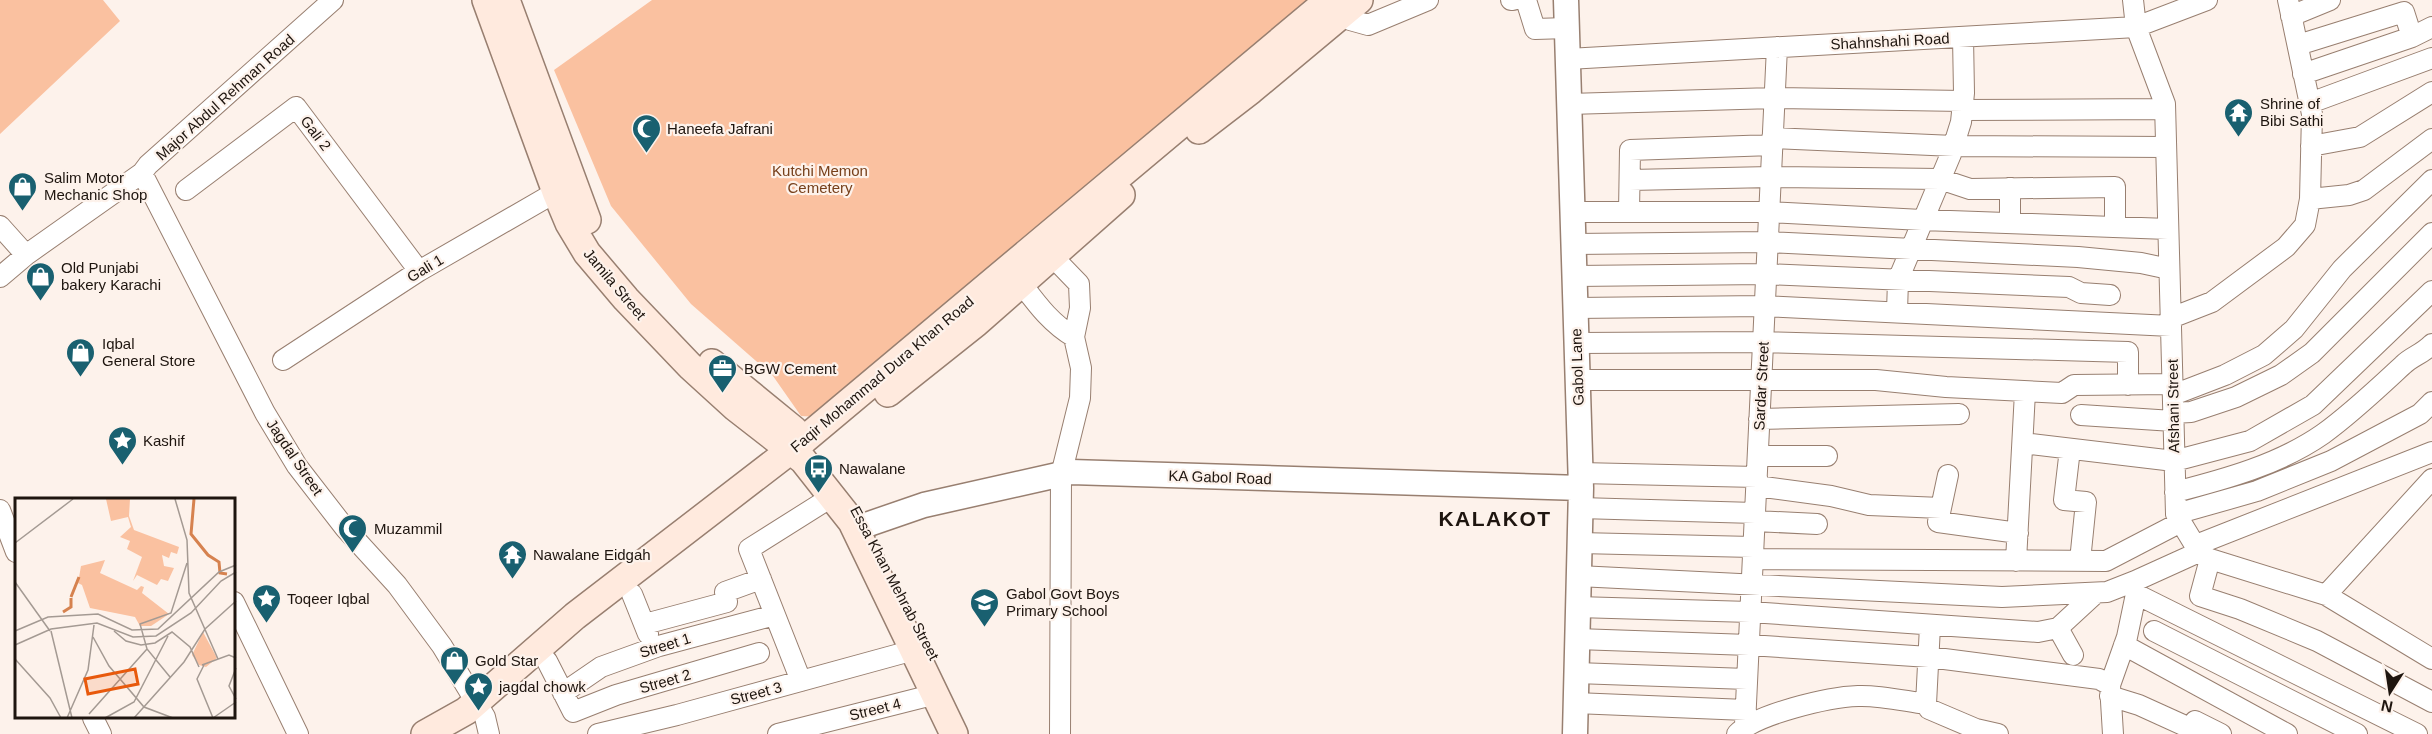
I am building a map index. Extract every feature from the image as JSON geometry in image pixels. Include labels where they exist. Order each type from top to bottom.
[{"type":"main road","name":"Jamila Street","points":[[486,0],[505,15],[565,189],[569,223],[587,253],[626,299],[690,366],[735,407],[804,450]]},
{"type":"main road","name":"Faqir Mohammad Dura Khan Road","points":[[1015,275],[1053,256],[1182,143],[1251,90],[1340,3]]},
{"type":"main road","name":"Faqir Mohammad Dura Khan Road","points":[[458,734],[484,717],[547,661],[632,594],[1340,3]]},
{"type":"main road","name":"Faqir Mohammad Dura Khan Road","points":[[425,734],[451,721],[484,717],[575,616],[804,450]]},
{"type":"main road","name":"Essa Khan Mehrab Street","points":[[804,450],[852,522],[973,734]]},
{"type":"main road","name":"Essa Khan Mehrab Street","points":[[804,450],[840,480],[866,525],[905,614],[914,650],[954,734]]},
{"type":"street","name":"Major Abdul Rehman Road","points":[[0,277],[26,255],[142,173],[148,165],[333,0]]},
{"type":"street","points":[[1340,3],[1350,20],[1368,25],[1428,0]]},
{"type":"street","points":[[1526,0],[1535,29],[1567,28]]},
{"type":"street","name":"Gabol Lane","points":[[1566,0],[1581,490],[1575,734]]},
{"type":"street","name":"Afshani Street","points":[[2133,0],[2136,27],[2165,109],[2174,461],[2178,518]]},
{"type":"street","name":"Shahnshahi Road","points":[[1568,59],[2136,27],[2207,0]]},
{"type":"street","points":[[1575,308],[1764,306],[2171,322],[2212,302],[2286,247],[2305,225],[2310,199],[2312,114],[2289,8],[2330,0]]},
{"type":"street","points":[[2298,45],[2404,12],[2412,37]]},
{"type":"street","points":[[2303,74],[2412,37],[2432,27]]},
{"type":"street","points":[[1897,312],[1898,280],[1954,146],[1961,122],[1963,37]]},
{"type":"street","name":"Sardar Street","points":[[1742,723],[1752,586],[1776,47]]},
{"type":"street","points":[[2310,104],[2432,58]]},
{"type":"street","points":[[2311,146],[2360,137],[2432,92]]},
{"type":"street","points":[[1569,105],[1774,98],[2165,109]]},
{"type":"street","name":"Gali 2","points":[[186,190],[296,107],[418,271]]},
{"type":"street","points":[[2310,199],[2349,195],[2364,190],[2432,139]]},
{"type":"street","points":[[1629,212],[1630,150],[1772,142],[2166,147]]},
{"type":"street","name":"Jagdal Street","points":[[142,173],[265,413],[297,466],[345,528],[397,585],[442,646],[484,717]]},
{"type":"street","points":[[1630,180],[1770,177],[1940,179],[1970,189],[2115,187],[2115,227]]},
{"type":"street","points":[[2081,415],[2173,403],[2264,355],[2294,328],[2342,269],[2432,180]]},
{"type":"street","points":[[2010,188],[2010,223]]},
{"type":"street","name":"Gali 1","points":[[283,360],[418,271],[565,189]]},
{"type":"street","points":[[1573,212],[1769,212],[2168,229]]},
{"type":"street","points":[[0,226],[26,255]]},
{"type":"street","points":[[1578,380],[1876,380],[2062,393],[2074,385],[2128,385],[2190,412],[2236,397],[2281,375],[2312,353],[2432,233]]},
{"type":"street","points":[[1574,244],[1767,242],[2078,257],[2140,263],[2169,269]]},
{"type":"street","points":[[1053,256],[1079,284],[1080,308],[1074,337],[1081,368],[1080,398],[1061,475],[1060,734]]},
{"type":"street","points":[[1575,276],[1765,274],[2069,287],[2081,293],[2110,295]]},
{"type":"street","points":[[1015,275],[1039,308],[1056,326],[1074,337]]},
{"type":"street","points":[[2023,443],[2174,461],[2250,441],[2313,405],[2432,291]]},
{"type":"street","points":[[1577,343],[1763,342],[2128,352],[2128,385]]},
{"type":"street","points":[[2175,492],[2250,471],[2322,435],[2371,396],[2405,362],[2422,354],[2432,344]]},
{"type":"street","points":[[2016,561],[2025,392]]},
{"type":"street","points":[[1579,543],[1753,553],[2016,561],[2106,561],[2178,518],[2257,491],[2331,461],[2420,414],[2432,402]]},
{"type":"street","points":[[1759,419],[1959,414]]},
{"type":"street","points":[[2070,449],[2064,500],[2086,502],[2080,561]]},
{"type":"street","points":[[1578,576],[2002,597],[2107,592],[2135,587],[2202,552],[2432,452]]},
{"type":"street","points":[[1758,456],[1827,456]]},
{"type":"street","name":"KA Gabol Road","points":[[866,525],[924,505],[1071,472],[1581,490]]},
{"type":"street","points":[[1948,475],[1938,522],[2018,533]]},
{"type":"street","points":[[2326,595],[2432,479]]},
{"type":"street","points":[[1581,490],[1756,481],[1869,506],[1941,508]]},
{"type":"street","points":[[1581,490],[1755,517],[1817,524]]},
{"type":"street","points":[[801,681],[749,549],[833,496]]},
{"type":"street","points":[[0,510],[15,549]]},
{"type":"street","points":[[2178,518],[2202,552],[2326,595],[2432,659]]},
{"type":"street","points":[[2202,552],[2200,596],[2240,609],[2317,641],[2432,702]]},
{"type":"street","points":[[645,624],[727,602],[724,592],[761,579]]},
{"type":"street","points":[[2118,732],[2110,690],[2124,645],[2135,587]]},
{"type":"street","points":[[2135,587],[2418,734]]},
{"type":"street","points":[[1577,607],[1750,612],[2038,632],[2058,628],[2096,592]]},
{"type":"street","points":[[632,594],[653,648]]},
{"type":"street","points":[[236,606],[298,734]]},
{"type":"street","name":"Street 1","points":[[563,693],[601,667],[653,648],[775,615]]},
{"type":"street","points":[[1930,626],[1926,704],[1929,709],[1945,717],[1998,734]]},
{"type":"street","points":[[2058,628],[2073,656]]},
{"type":"street","points":[[2154,631],[2357,734]]},
{"type":"street","points":[[1577,639],[1749,645],[1929,657],[2099,679],[2110,690],[2192,729],[2195,721],[2221,734]]},
{"type":"street","points":[[2124,645],[2287,734]]},
{"type":"street","name":"Street 3","points":[[598,734],[677,715],[914,650]]},
{"type":"street","name":"Street 2","points":[[563,693],[573,712],[616,695],[759,654]]},
{"type":"street","points":[[2196,684],[2208,658]]},
{"type":"street","points":[[547,661],[563,693]]},
{"type":"street","points":[[1576,673],[1747,679]]},
{"type":"street","name":"Street 4","points":[[778,734],[936,693]]},
{"type":"street","points":[[1575,703],[1742,723],[1803,705],[1859,696],[1926,704]]},
{"type":"street","points":[[94,719],[101,734]]},
{"type":"green space","points":[[0,0],[103,0],[120,21],[0,134]]},
{"type":"green space","name":"Kutchi Memon Cemetery","points":[[652,0],[1311,0],[818,417],[801,416],[773,376],[691,304],[611,206],[554,70]]},
{"type":"place","name":"Shrine of Bibi Sathi","points":[[2239,138]]},
{"type":"place","name":"Haneefa Jafrani","points":[[646,154]]},
{"type":"place","name":"Salim Motor Mechanic Shop","points":[[23,212]]},
{"type":"place","name":"Old Punjabi bakery Karachi","points":[[40,302]]},
{"type":"place","name":"Iqbal General Store","points":[[81,378]]},
{"type":"place","name":"BGW Cement","points":[[723,394]]},
{"type":"place","name":"Kashif","points":[[122,466]]},
{"type":"place","name":"Nawalane","points":[[818,494]]},
{"type":"place","name":"Muzammil","points":[[353,554]]},
{"type":"place","name":"Nawalane Eidgah","points":[[512,580]]},
{"type":"place","name":"Toqeer Iqbal","points":[[266,624]]},
{"type":"place","name":"Gabol Govt Boys Primary School","points":[[985,628]]},
{"type":"place","name":"Gold Star","points":[[454,686]]},
{"type":"place","name":"jagdal chowk","points":[[478,712]]},
{"type":"district","name":"KALAKOT","points":[[1495,518]]}]
